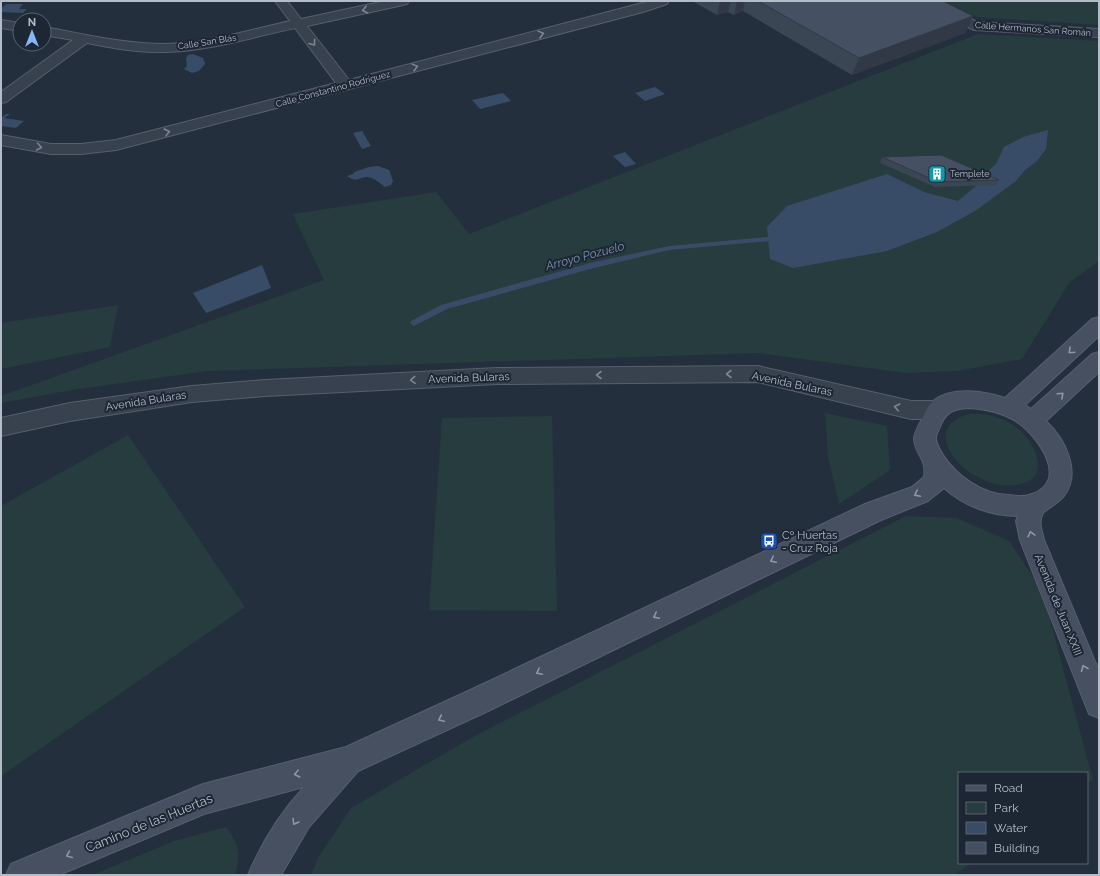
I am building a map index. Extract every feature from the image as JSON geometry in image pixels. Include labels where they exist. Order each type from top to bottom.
[{"type":"main road","points":[[1009,408],[1099,324]]},
{"type":"main road","points":[[1032,421],[1099,360]]},
{"type":"main road","points":[[968,399],[988,401],[1009,408],[1032,421],[1047,436],[1057,452],[1061,469],[1059,484],[1050,497],[1035,504],[1010,506],[982,499],[956,485],[936,465],[929,451],[925,437],[936,410],[950,402],[968,399]]},
{"type":"main road","name":"Camino de las Huertas","points":[[22,875],[203,799],[348,761],[476,702],[873,512],[920,494],[935,482],[936,465]]},
{"type":"main road","name":"Avenida de Juan XXIII","points":[[1035,504],[1028,521],[1032,540],[1099,704]]},
{"type":"main road","name":"Camino de las Huertas","points":[[264,875],[298,816],[348,761]]},
{"type":"street","points":[[282,1],[344,86]]},
{"type":"street","name":"Calle San Blás","points":[[52,33],[132,47],[166,48],[199,45],[403,1]]},
{"type":"street","name":"Calle Constantino Rodríguez","points":[[1,140],[51,149],[80,149],[116,145],[190,127],[623,13],[662,1]]},
{"type":"street","name":"Calle Hermanos San Román","points":[[925,1],[974,26],[1099,33]]},
{"type":"street","points":[[1,24],[12,26]]},
{"type":"street","points":[[1,99],[83,39]]},
{"type":"street","name":"Avenida Bularas","points":[[1,427],[70,412],[192,394],[265,388],[497,376],[758,374],[911,410],[936,410]]},
{"type":"green space","points":[[945,1],[1099,1],[1099,25],[976,17]]},
{"type":"green space","points":[[978,34],[1099,41],[1099,261],[1069,283],[1022,359],[957,371],[905,373],[759,353],[207,371],[72,390],[1,403],[1,396],[324,280],[293,214],[436,192],[469,234]]},
{"type":"green space","points":[[118,305],[110,347],[1,369],[1,323]]},
{"type":"green space","points":[[825,413],[887,426],[890,470],[839,504],[828,457]]},
{"type":"green space","points":[[969,414],[981,414],[997,417],[1013,425],[1027,438],[1033,447],[1038,465],[1036,473],[1031,479],[1021,484],[1003,485],[985,481],[969,472],[956,460],[948,446],[946,433],[953,422]]},
{"type":"green space","points":[[552,416],[557,611],[429,610],[442,418]]},
{"type":"green space","points":[[128,435],[245,607],[1,776],[1,506]]},
{"type":"green space","points":[[906,516],[957,518],[1009,541],[1042,590],[1093,780],[1088,783],[1088,772],[958,772],[958,864],[970,864],[954,875],[311,875],[318,858],[351,808],[471,738]]},
{"type":"green space","points":[[226,827],[234,839],[238,850],[238,861],[235,875],[92,875],[174,841]]},
{"type":"water","points":[[6,4],[23,4],[19,9],[27,9],[24,12],[12,12],[1,12],[1,9]]},
{"type":"water","points":[[193,54],[203,58],[205,64],[199,71],[192,73],[184,69],[187,65],[186,58],[188,55]]},
{"type":"water","points":[[655,87],[665,94],[645,101],[635,93]]},
{"type":"water","points":[[503,93],[511,101],[480,109],[472,100]]},
{"type":"water","points":[[6,114],[10,114],[4,118],[24,121],[16,128],[1,126],[1,118]]},
{"type":"water","points":[[1048,130],[1046,149],[1037,161],[1025,170],[1016,181],[975,211],[937,232],[887,251],[793,268],[770,259],[767,227],[787,206],[887,174],[924,192],[958,201],[977,185],[979,179],[996,164],[1004,147],[1023,137]]},
{"type":"water","points":[[362,131],[371,146],[362,149],[353,133]]},
{"type":"water","points":[[625,152],[636,164],[625,167],[613,156]]},
{"type":"water","points":[[378,166],[389,170],[393,181],[391,185],[385,187],[369,177],[355,180],[347,176],[369,167]]},
{"type":"water","points":[[262,265],[271,288],[206,313],[193,293]]},
{"type":"building","points":[[758,1],[943,1],[973,16],[859,58]]},
{"type":"building","points":[[941,155],[999,180],[938,182],[882,157]]},
{"type":"waterway","name":"Arroyo Pozuelo","points":[[414,323],[444,307],[590,266],[669,248],[768,239]]},
{"type":"place","name":"Templete","points":[[937,174]]},
{"type":"place","name":"Cº Huertas - Cruz Roja","points":[[769,541]]}]
